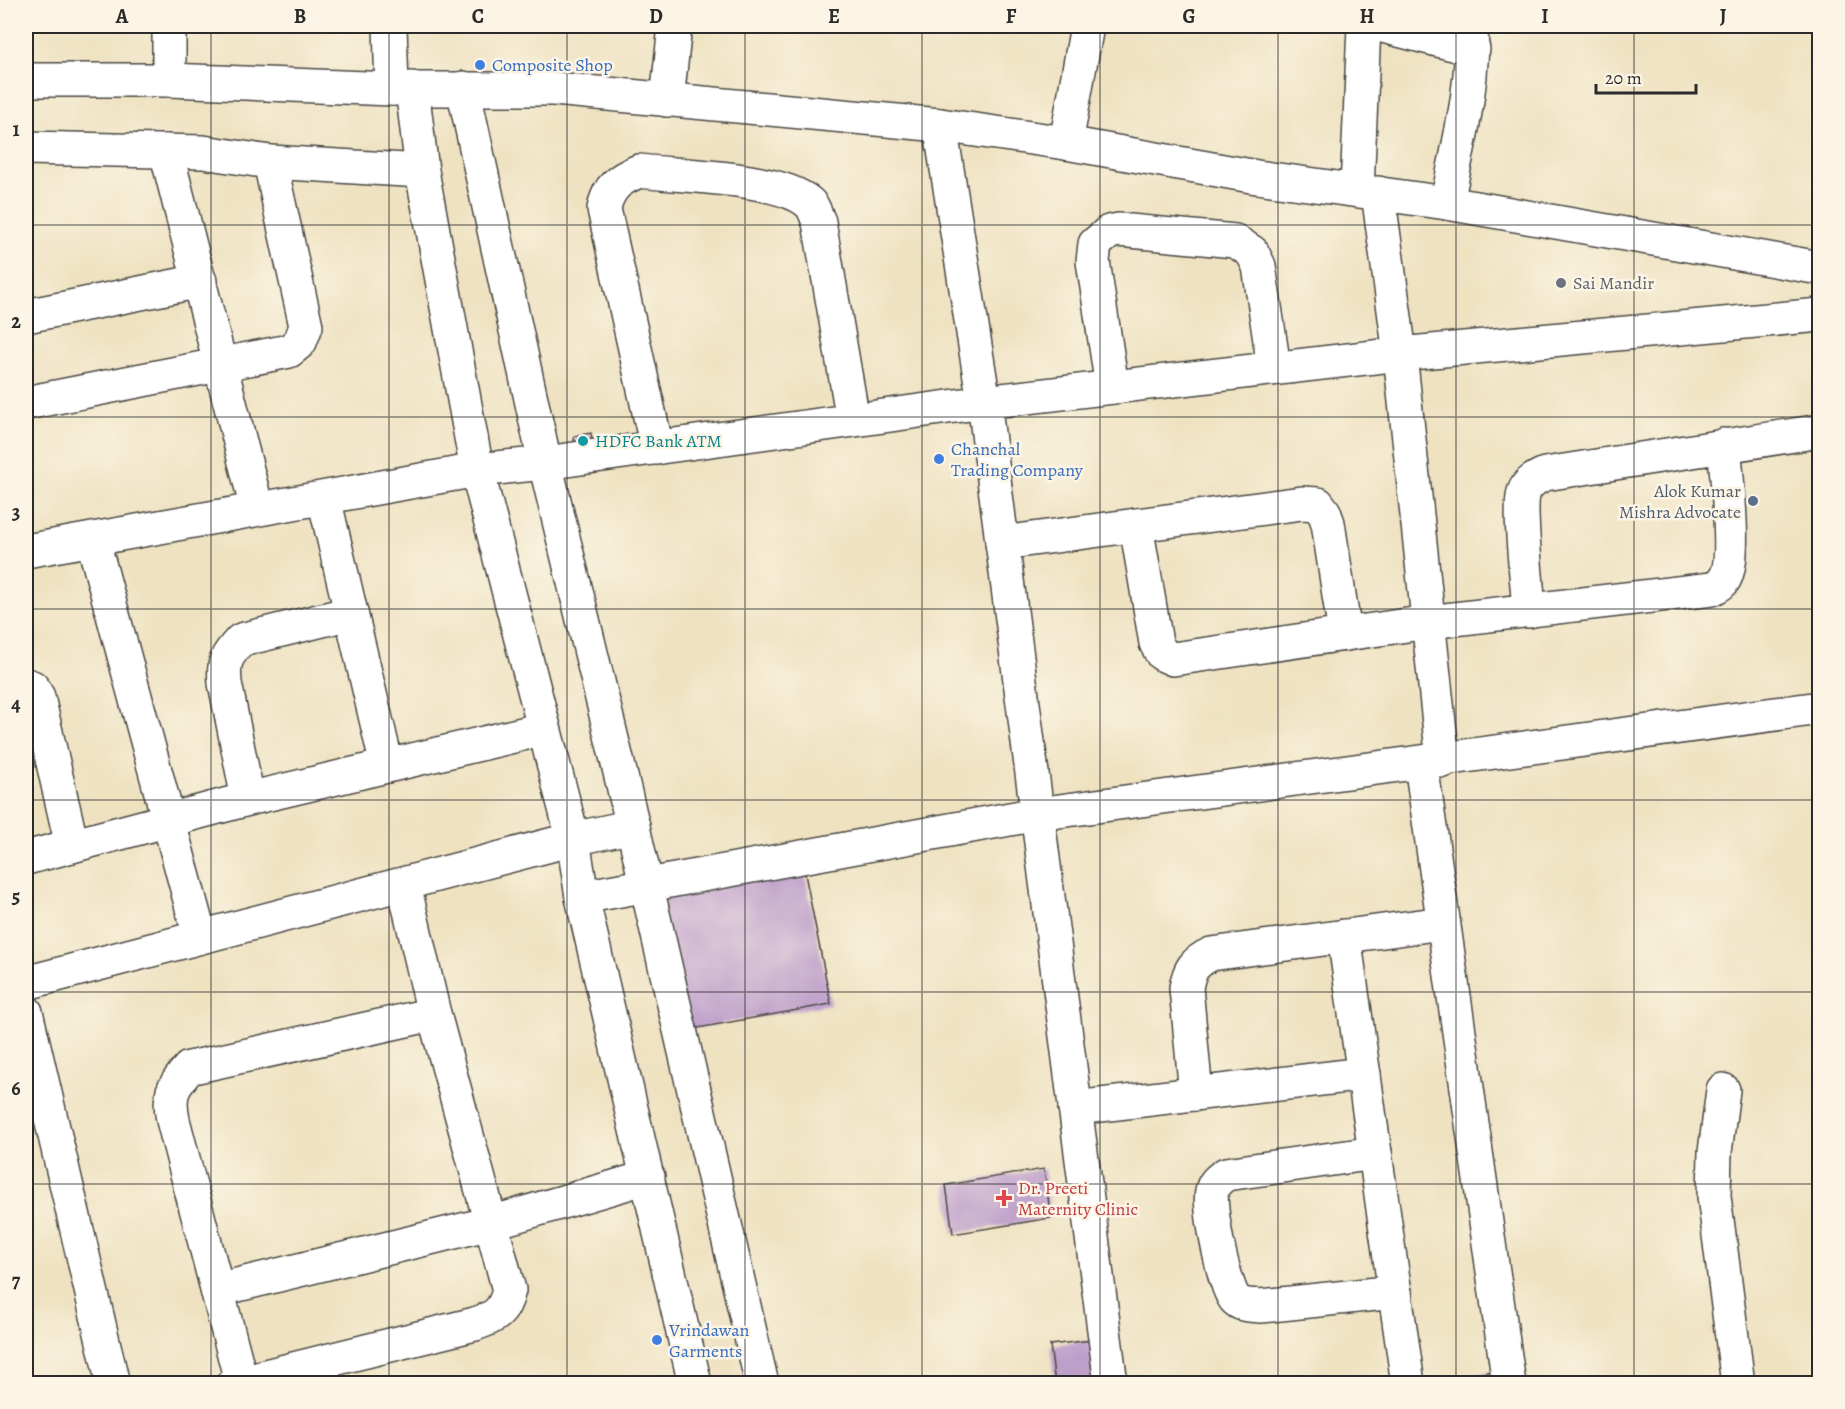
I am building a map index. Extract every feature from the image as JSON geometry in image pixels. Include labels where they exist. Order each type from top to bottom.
[{"type":"street","points":[[169,26],[169,80]]},
{"type":"street","points":[[390,26],[401,88],[422,171],[477,470],[573,839],[582,897],[695,1383]]},
{"type":"street","points":[[667,100],[675,26]]},
{"type":"street","points":[[1066,143],[1087,26]]},
{"type":"street","points":[[1364,26],[1367,191],[1400,354],[1428,622],[1432,762],[1443,923],[1509,1383]]},
{"type":"street","points":[[1383,26],[1472,37],[1466,107],[1447,203]]},
{"type":"street","points":[[26,80],[169,80],[401,88],[554,89],[940,125],[1066,143],[1257,177],[1447,203],[1820,268]]},
{"type":"street","points":[[463,88],[545,463],[633,826],[762,1383]]},
{"type":"street","points":[[940,125],[984,402],[1111,1383]]},
{"type":"street","points":[[26,148],[203,152],[270,162],[422,171]]},
{"type":"street","points":[[166,151],[222,364],[257,509]]},
{"type":"street","points":[[26,404],[289,351],[300,342],[306,326],[270,162]]},
{"type":"street","points":[[657,447],[604,209],[607,194],[620,179],[639,171],[772,186],[794,192],[811,204],[819,222],[853,420]]},
{"type":"street","points":[[1112,387],[1093,261],[1095,244],[1109,232],[1119,230],[1235,241],[1252,252],[1259,266],[1274,369]]},
{"type":"street","points":[[26,316],[200,281]]},
{"type":"street","points":[[26,551],[93,541],[477,470],[545,463],[984,402],[1400,354],[1820,315]]},
{"type":"street","points":[[1529,610],[1523,512],[1524,493],[1532,480],[1545,474],[1820,431]]},
{"type":"street","points":[[1136,525],[1139,555],[1156,642],[1162,654],[1173,659],[1428,622],[1712,589],[1723,582],[1729,570],[1731,552],[1724,445]]},
{"type":"street","points":[[324,498],[387,766]]},
{"type":"street","points":[[1002,543],[1302,503],[1318,504],[1328,523],[1345,634]]},
{"type":"street","points":[[93,541],[200,938]]},
{"type":"street","points":[[248,799],[223,664],[242,640],[351,613]]},
{"type":"street","points":[[26,684],[32,687],[38,697],[72,846]]},
{"type":"street","points":[[582,897],[1037,814],[1820,708]]},
{"type":"street","points":[[26,858],[248,799],[543,729]]},
{"type":"street","points":[[26,983],[573,839],[633,826]]},
{"type":"street","points":[[404,885],[434,1014],[510,1290],[505,1308],[493,1318],[237,1382],[217,1290],[172,1120],[170,1105],[173,1085],[189,1068],[434,1014]]},
{"type":"street","points":[[1196,1094],[1186,988],[1189,973],[1197,960],[1211,954],[1443,923]]},
{"type":"street","points":[[1344,936],[1408,1383]]},
{"type":"street","points":[[26,1012],[113,1383]]},
{"type":"street","points":[[1075,1108],[1364,1074]]},
{"type":"street","points":[[1723,1090],[1715,1152],[1714,1196],[1738,1383]]},
{"type":"street","points":[[1375,1153],[1226,1174],[1215,1181],[1211,1193],[1213,1213],[1228,1286],[1235,1299],[1243,1305],[1261,1306],[1395,1292]]},
{"type":"street","points":[[217,1290],[491,1223],[648,1178]]},
{"type":"building","name":"HDFC Bank ATM","points":[[591,433],[593,447],[575,450],[574,436]]},
{"type":"building","points":[[803,864],[831,1004],[687,1030],[656,892]]},
{"type":"building","points":[[1044,1169],[1051,1218],[953,1234],[946,1185]]},
{"type":"building","points":[[1100,1339],[1106,1384],[1055,1384],[1050,1345]]},
{"type":"building","points":[[1499,1370],[1501,1384],[1472,1384],[1471,1375]]},
{"type":"place","name":"Composite Shop","points":[[480,65]]},
{"type":"place","name":"Sai Mandir","points":[[1561,283]]},
{"type":"place","name":"HDFC Bank ATM","points":[[583,441]]},
{"type":"place","name":"Chanchal Trading Company","points":[[939,459]]},
{"type":"place","name":"Alok Kumar Mishra Advocate","points":[[1753,501]]},
{"type":"place","name":"Dr. Preeti Maternity Clinic","points":[[1004,1198]]},
{"type":"place","name":"Vrindawan Garments","points":[[657,1340]]}]
